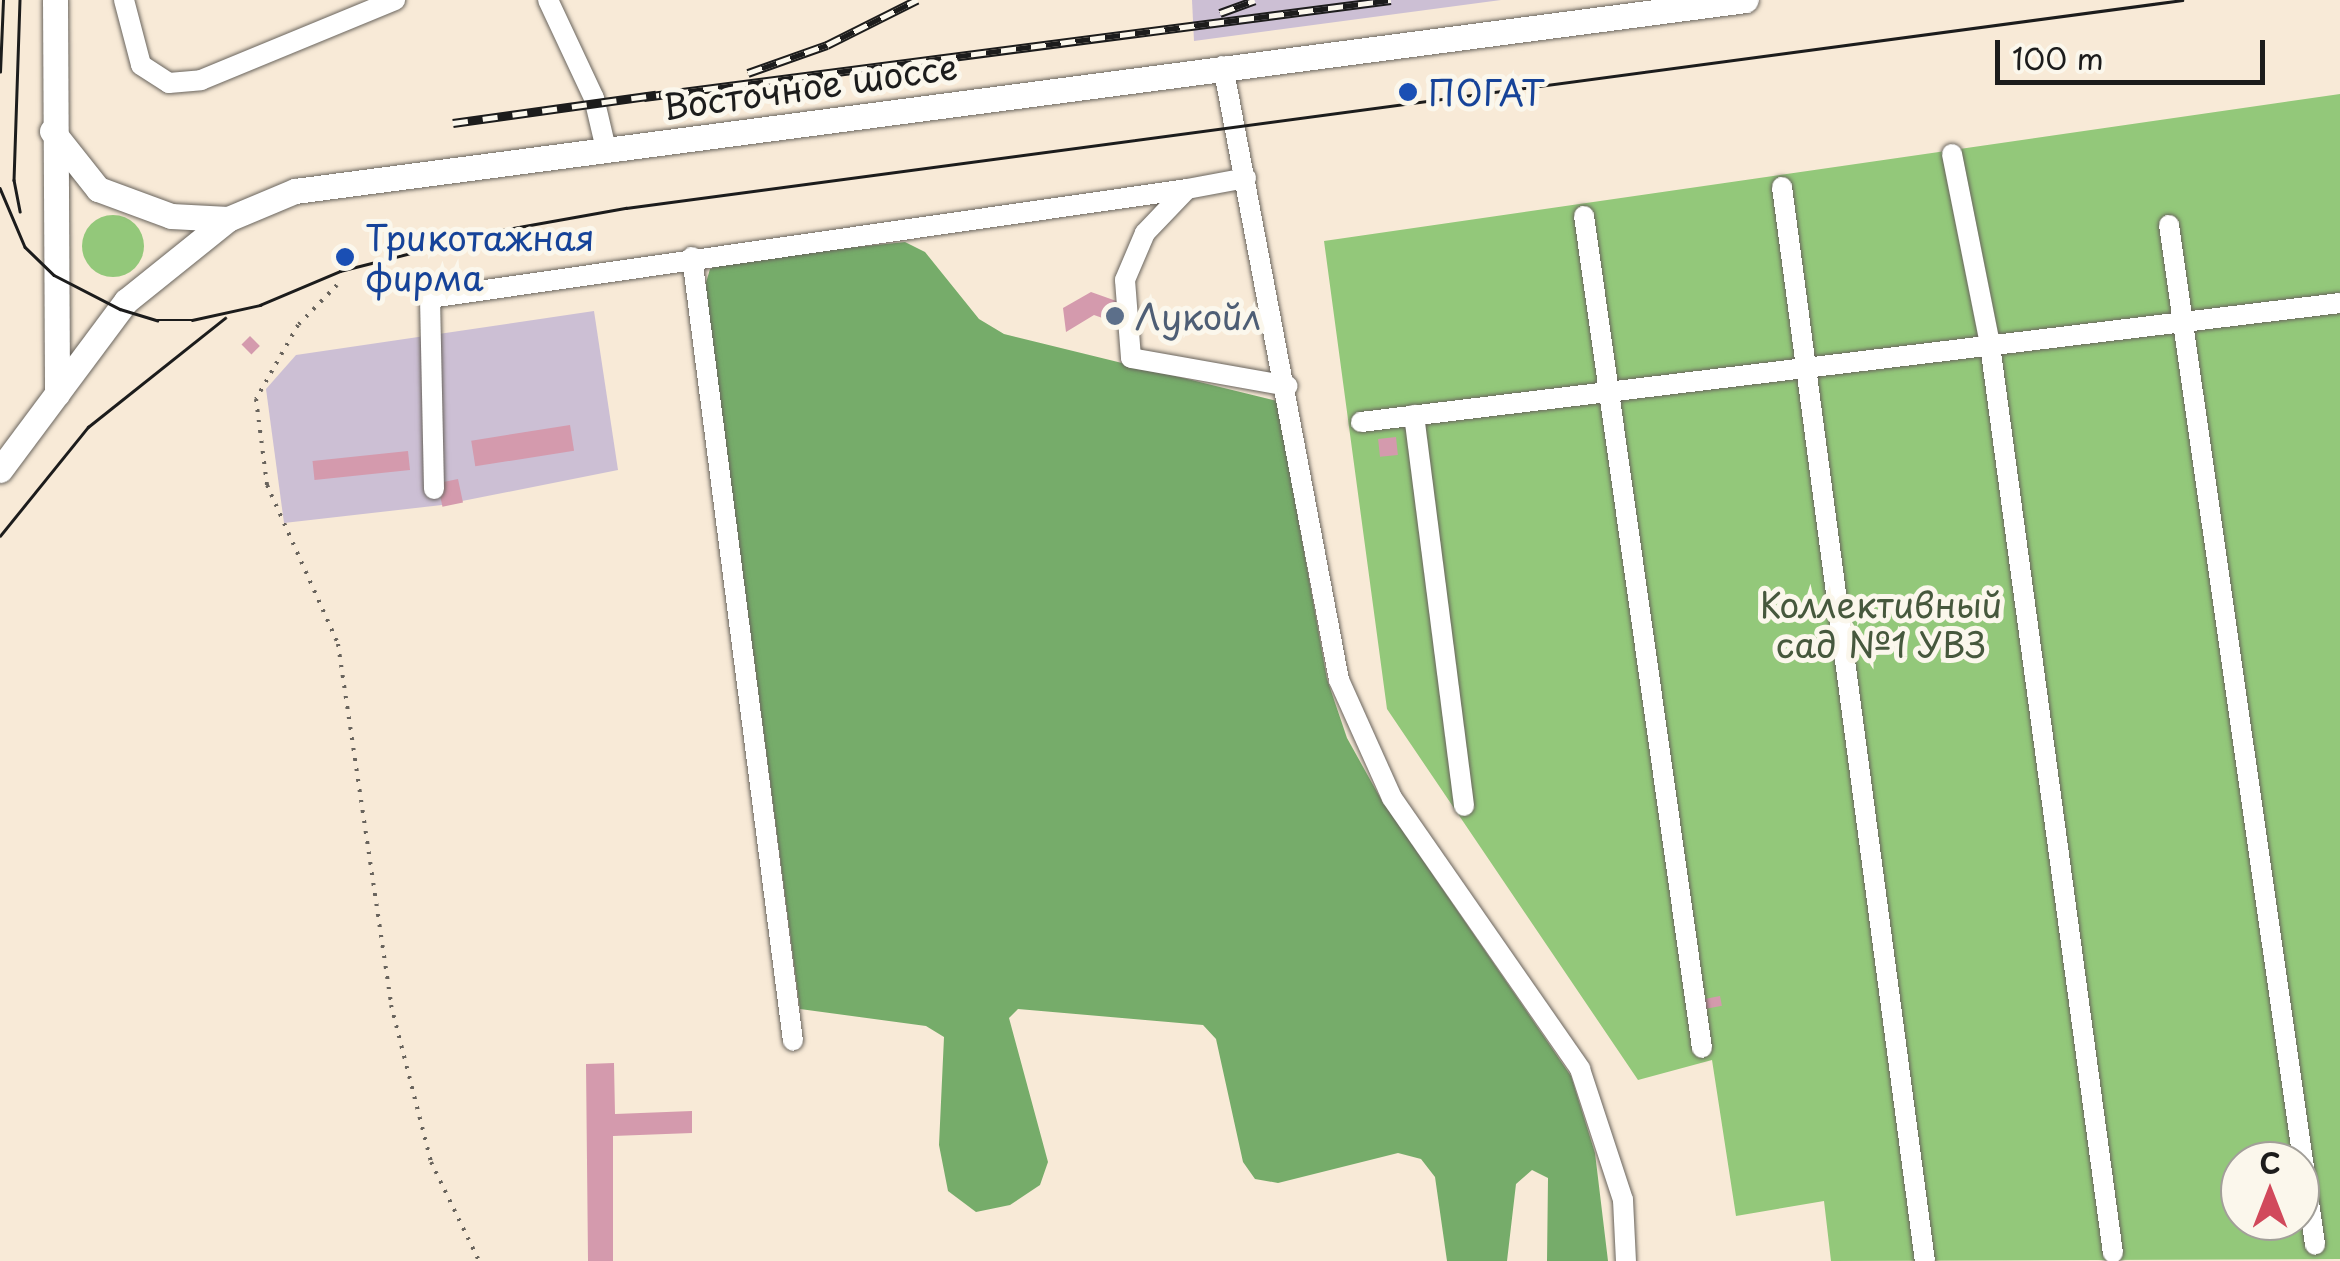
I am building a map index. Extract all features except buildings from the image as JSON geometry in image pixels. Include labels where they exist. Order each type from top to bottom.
[{"type":"main road","points":[[55,0],[52,132],[56,394]]},
{"type":"main road","name":"Восточное шоссе","points":[[0,470],[126,301],[228,219],[265,200],[343,182],[1746,0]]},
{"type":"main road","points":[[52,132],[98,189],[171,216],[228,219]]},
{"type":"street","points":[[124,0],[141,65],[168,83],[201,80],[395,0]]},
{"type":"street","points":[[548,0],[594,98],[606,149]]},
{"type":"street","points":[[1223,66],[1288,386],[1339,680],[1361,741],[1392,798],[1580,1070],[1623,1200],[1626,1261]]},
{"type":"street","points":[[1952,154],[1990,345],[2113,1254]]},
{"type":"street","points":[[434,488],[430,298],[1246,178]]},
{"type":"street","points":[[1782,187],[1926,1261]]},
{"type":"street","points":[[1187,189],[1145,233],[1125,280],[1131,358],[1288,386]]},
{"type":"street","points":[[1584,216],[1614,391],[1702,1048]]},
{"type":"street","points":[[2170,225],[2315,1245]]},
{"type":"street","points":[[692,258],[794,1041]]},
{"type":"street","points":[[1361,422],[2340,303]]},
{"type":"street","points":[[1414,416],[1464,806]]},
{"type":"path","points":[[336,284],[298,325],[256,399],[267,485],[338,644],[391,1005],[430,1162],[478,1261]]},
{"type":"shaded area","points":[[1192,0],[1501,0],[1194,41]]},
{"type":"shaded area","points":[[594,311],[618,470],[442,505],[284,523],[266,389],[296,355]]},
{"type":"green space","name":"Коллективный сад №1 УВЗ","points":[[2340,94],[2340,1259],[1831,1261],[1824,1201],[1736,1216],[1712,1060],[1638,1080],[1387,709],[1324,241]]},
{"type":"green space","points":[[113,215],[135,224],[144,246],[135,268],[113,277],[91,268],[82,246],[91,224]]},
{"type":"green space","points":[[905,242],[925,252],[979,319],[1004,334],[1277,401],[1327,679],[1347,738],[1382,801],[1571,1076],[1595,1153],[1608,1261],[1547,1261],[1548,1178],[1532,1170],[1516,1184],[1507,1261],[1447,1261],[1435,1177],[1421,1159],[1398,1153],[1278,1183],[1255,1179],[1243,1162],[1216,1039],[1203,1025],[1018,1009],[1009,1018],[1048,1162],[1040,1185],[1010,1205],[976,1212],[948,1191],[939,1145],[944,1037],[926,1026],[800,1009],[705,286],[710,269],[731,260]]},
{"type":"tram line","points":[[0,72],[3,0]]},
{"type":"tram line","points":[[20,0],[14,180],[20,211]]},
{"type":"tram line","points":[[0,188],[25,247],[54,275],[120,309],[157,320],[192,320],[260,305],[340,271],[502,230],[626,208],[2182,0]]},
{"type":"tram line","points":[[0,536],[88,427],[225,318]]},
{"type":"railway","points":[[748,73],[827,45],[917,0]]},
{"type":"railway","points":[[1220,13],[1255,0]]},
{"type":"railway","points":[[644,97],[1391,0]]},
{"type":"railway","points":[[453,123],[656,95]]},
{"type":"place","name":"ПОГАТ","points":[[1408,92]]},
{"type":"place","name":"Трикотажная фирма","points":[[345,257]]},
{"type":"place","name":"Лукойл","points":[[1115,316]]}]
